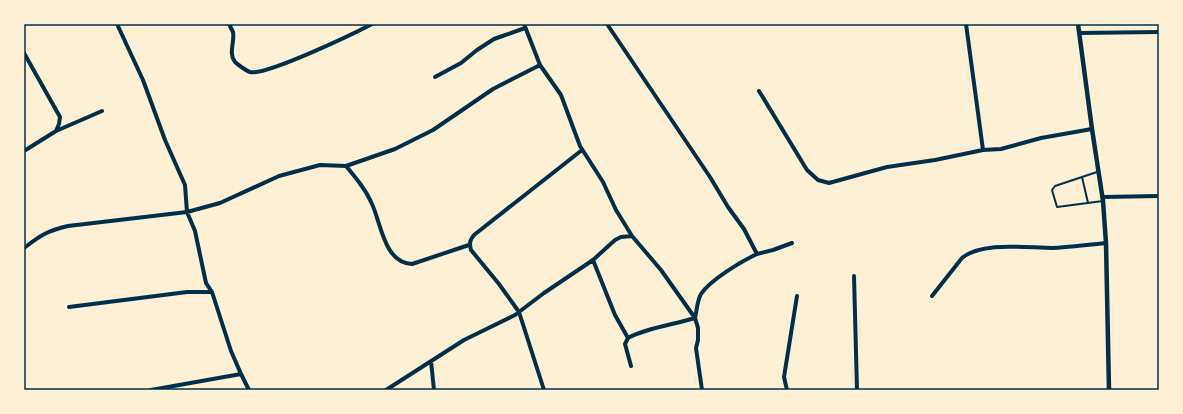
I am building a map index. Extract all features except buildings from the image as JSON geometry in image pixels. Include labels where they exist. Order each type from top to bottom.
[{"type":"street","points":[[117,24],[144,80],[165,140],[185,185],[187,212],[195,231],[206,283],[212,292],[231,351],[249,390]]},
{"type":"street","points":[[229,24],[233,32],[231,52],[235,62],[250,72],[258,72],[271,68],[341,40],[372,24]]},
{"type":"street","points":[[607,24],[744,229],[757,254]]},
{"type":"street","points":[[966,24],[983,150]]},
{"type":"street","points":[[1078,24],[1103,199],[1106,243],[1109,390]]},
{"type":"street","points":[[435,78],[461,63],[494,38],[525,26],[540,65],[561,95],[582,150],[603,182],[632,236],[661,270],[695,318],[698,328],[696,348],[702,390]]},
{"type":"street","points":[[1079,33],[1159,32]]},
{"type":"street","points":[[24,53],[60,117],[56,131]]},
{"type":"street","points":[[24,248],[42,234],[52,230],[68,226],[187,212],[220,203],[280,176],[320,165],[346,166],[395,149],[433,130],[493,89],[540,65]]},
{"type":"street","points":[[759,91],[807,170],[818,180],[829,182],[887,167],[935,160],[983,150],[1001,149],[1042,138],[1092,129]]},
{"type":"street","points":[[24,151],[56,131],[102,111]]},
{"type":"street","points":[[544,390],[519,312],[499,284],[471,250],[469,245],[470,240],[474,235],[582,150]]},
{"type":"street","points":[[346,166],[360,183],[373,204],[382,234],[390,250],[400,261],[405,264],[412,264],[469,245]]},
{"type":"street","points":[[1103,199],[1159,196]]},
{"type":"street","points":[[386,390],[464,340],[519,312],[593,260],[615,240],[621,237],[632,236]]},
{"type":"street","points":[[695,318],[701,294],[708,286],[745,259],[792,243]]},
{"type":"street","points":[[932,296],[962,258],[968,253],[988,247],[1054,248],[1106,243]]},
{"type":"street","points":[[593,260],[615,315],[628,338]]},
{"type":"street","points":[[854,276],[857,390]]},
{"type":"street","points":[[69,307],[187,292],[212,292]]},
{"type":"street","points":[[786,390],[784,377],[797,296]]},
{"type":"street","points":[[631,366],[625,344],[628,338],[646,330],[695,318]]},
{"type":"street","points":[[431,361],[434,390]]},
{"type":"street","points":[[152,390],[241,374]]},
{"type":"lane","points":[[1098,171],[1055,186],[1052,190],[1058,207],[1088,203],[1103,199]]},
{"type":"lane","points":[[1082,177],[1088,203]]}]
